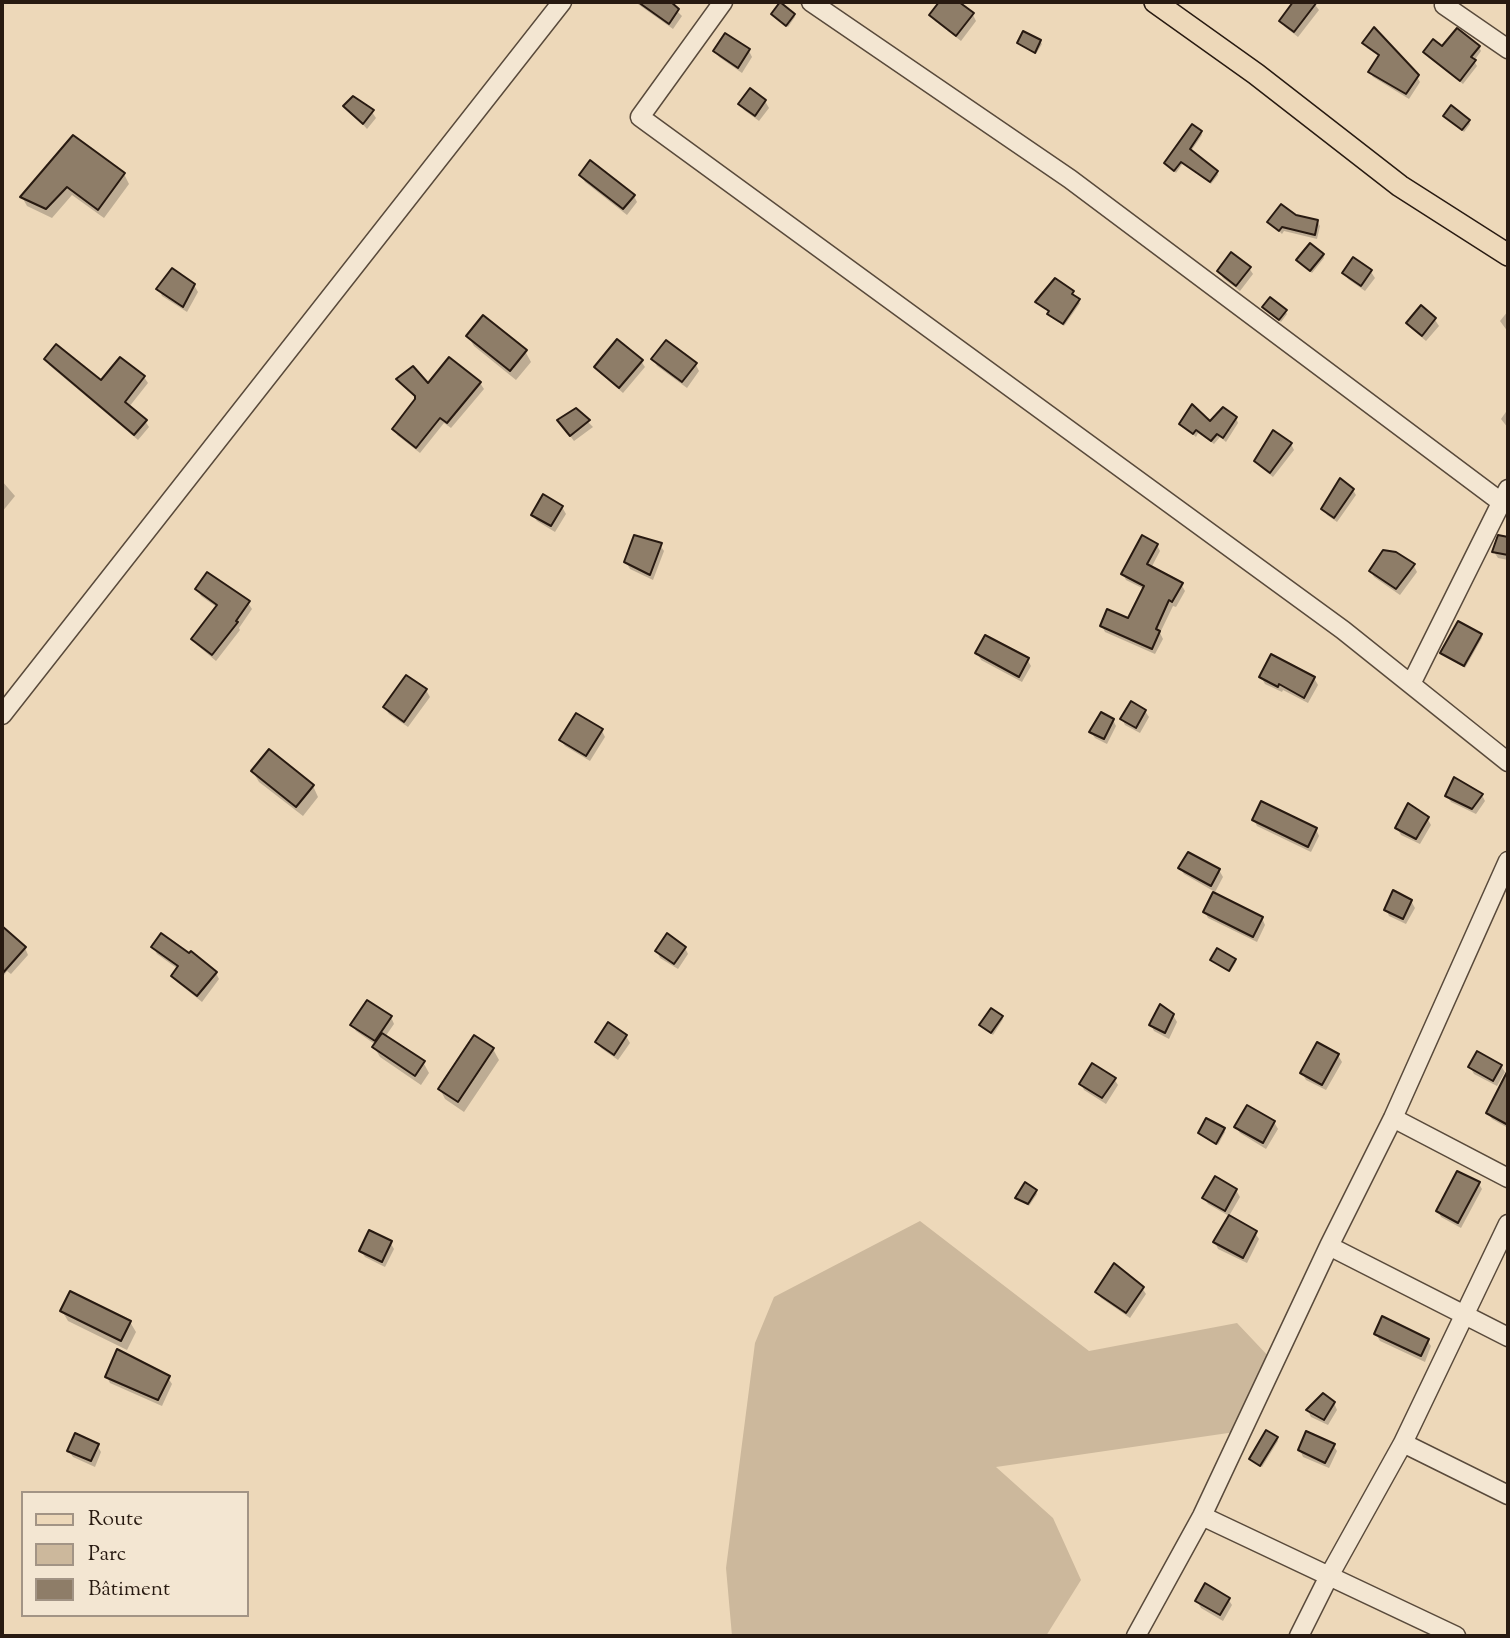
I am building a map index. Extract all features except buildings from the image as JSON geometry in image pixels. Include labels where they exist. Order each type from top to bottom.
[{"type":"main road","points":[[1155,2],[1256,74],[1401,186],[1508,255]]},
{"type":"street","points":[[2,715],[562,2]]},
{"type":"street","points":[[723,2],[640,117],[1343,630],[1508,762]]},
{"type":"street","points":[[811,2],[1070,180],[1505,495],[1411,684]]},
{"type":"street","points":[[1444,5],[1508,49]]},
{"type":"street","points":[[1136,1636],[1202,1516],[1329,1246],[1393,1118],[1508,862]]},
{"type":"street","points":[[1393,1118],[1508,1178]]},
{"type":"street","points":[[1299,1636],[1403,1443],[1508,1224]]},
{"type":"street","points":[[1329,1246],[1508,1337]]},
{"type":"street","points":[[1403,1443],[1508,1495]]},
{"type":"street","points":[[1202,1516],[1456,1636]]},
{"type":"green space","points":[[920,1221],[1089,1351],[1237,1323],[1271,1359],[1235,1432],[996,1467],[1053,1518],[1081,1580],[1046,1636],[732,1636],[726,1568],[755,1343],[774,1297]]}]
